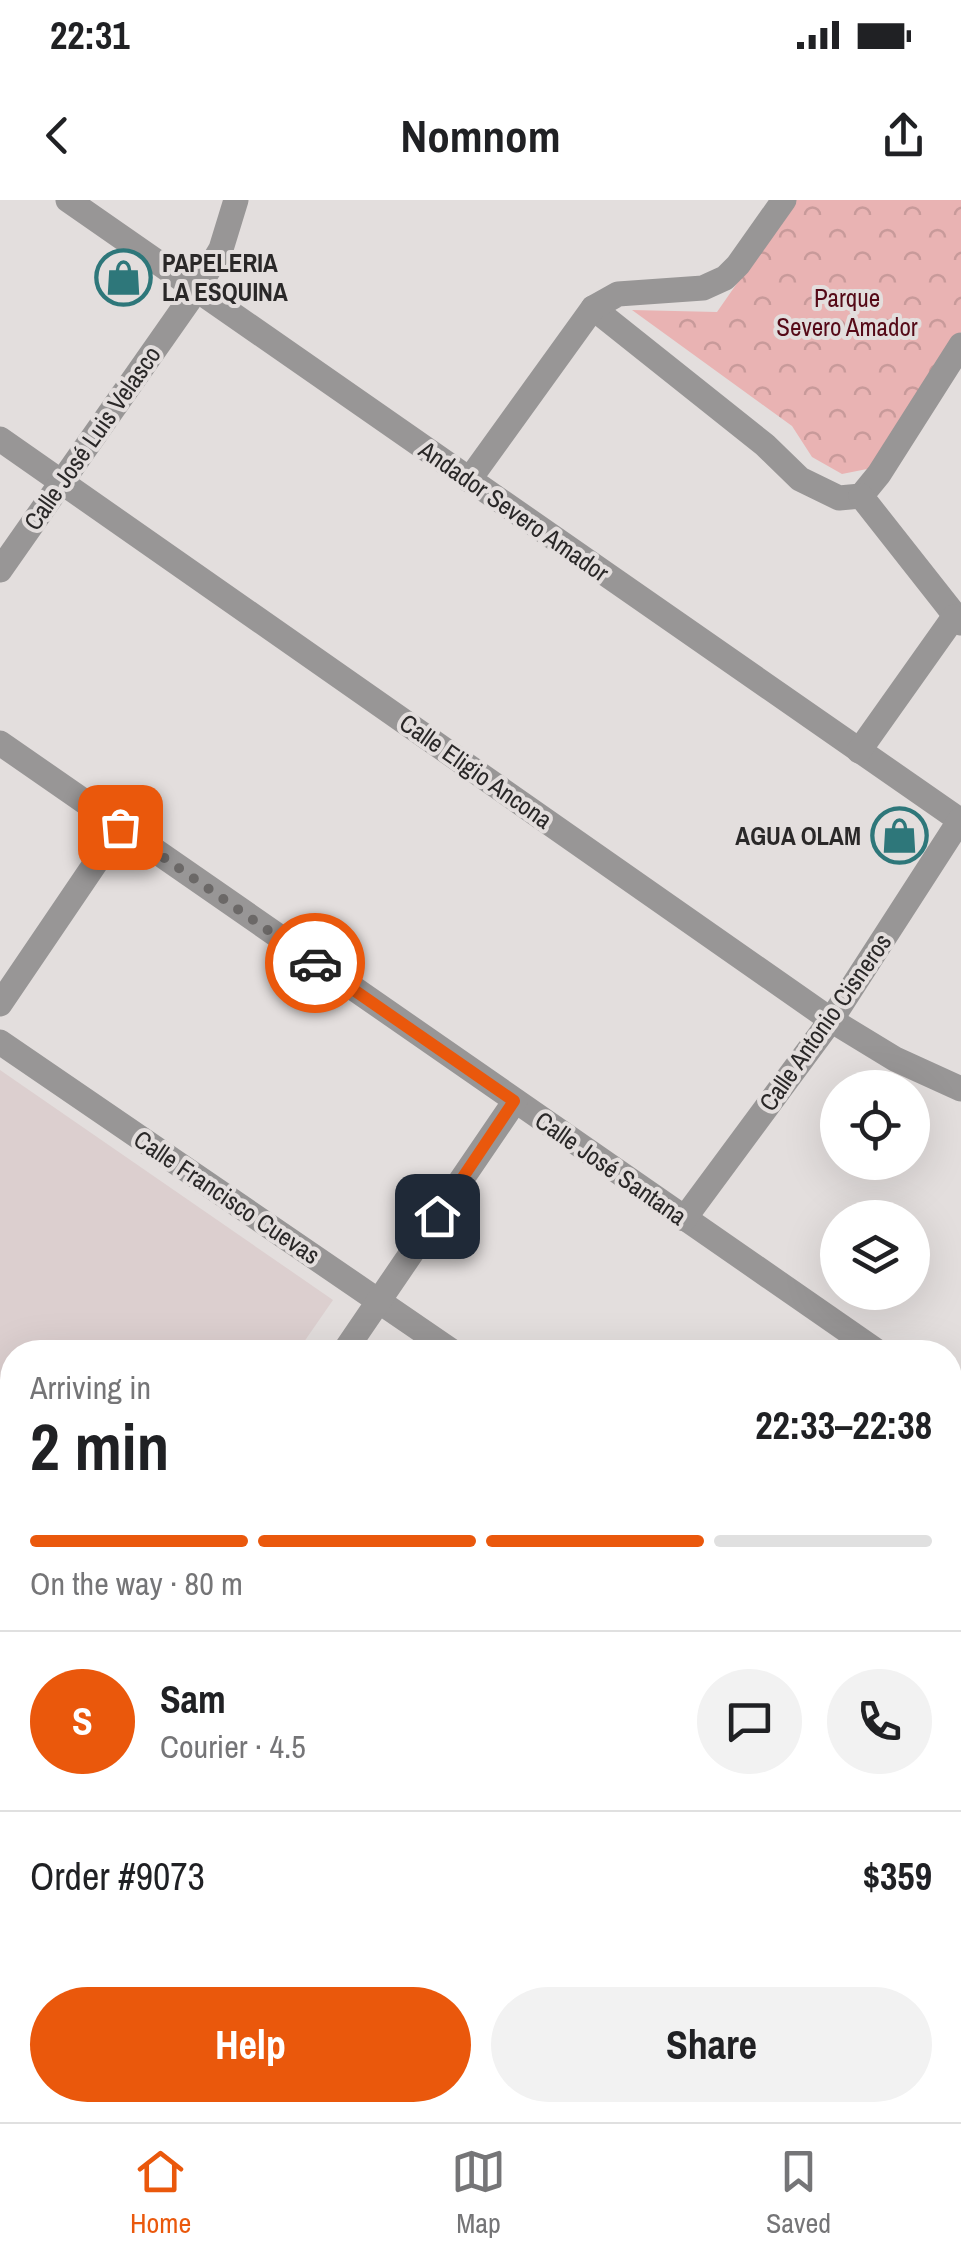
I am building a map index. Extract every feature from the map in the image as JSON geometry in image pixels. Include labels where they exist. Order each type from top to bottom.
[{"type":"street","name":"Andador Severo Amador","points":[[68,200],[960,821]]},
{"type":"street","name":"Calle José Luis Velasco","points":[[0,570],[196,289],[221,248],[236,200]]},
{"type":"street","points":[[468,480],[593,308],[618,294],[703,288],[725,278],[784,200]]},
{"type":"street","points":[[593,308],[765,445],[800,479],[839,498],[861,496],[879,474],[961,345]]},
{"type":"street","name":"Calle Eligio Ancona","points":[[0,439],[831,1020],[895,1059],[961,1089]]},
{"type":"street","points":[[859,751],[958,620],[861,496]]},
{"type":"street","name":"Calle José Santana","points":[[0,742],[860,1340]]},
{"type":"street","name":"Calle Antonio Cisneros","points":[[684,1219],[831,1020],[960,821]]},
{"type":"street","points":[[0,1004],[120,827]]},
{"type":"street","name":"Calle Francisco Cuevas","points":[[0,1042],[435,1340]]},
{"type":"street","points":[[352,1340],[514,1101]]},
{"type":"shaded area","points":[[0,1070],[333,1300],[305,1340],[0,1340]]},
{"type":"green space","name":"Parque Severo Amador","points":[[795,200],[961,200],[961,332],[872,468],[842,474],[812,457],[792,426],[632,310],[717,312]]},
{"type":"way so far","points":[[120,827],[315,963]]},
{"type":"place","name":"PAPELERIA LA ESQUINA","points":[[123,277]]},
{"type":"place","name":"AGUA OLAM","points":[[900,836]]},
{"type":"route","points":[[315,963],[514,1101],[437,1216]]}]
